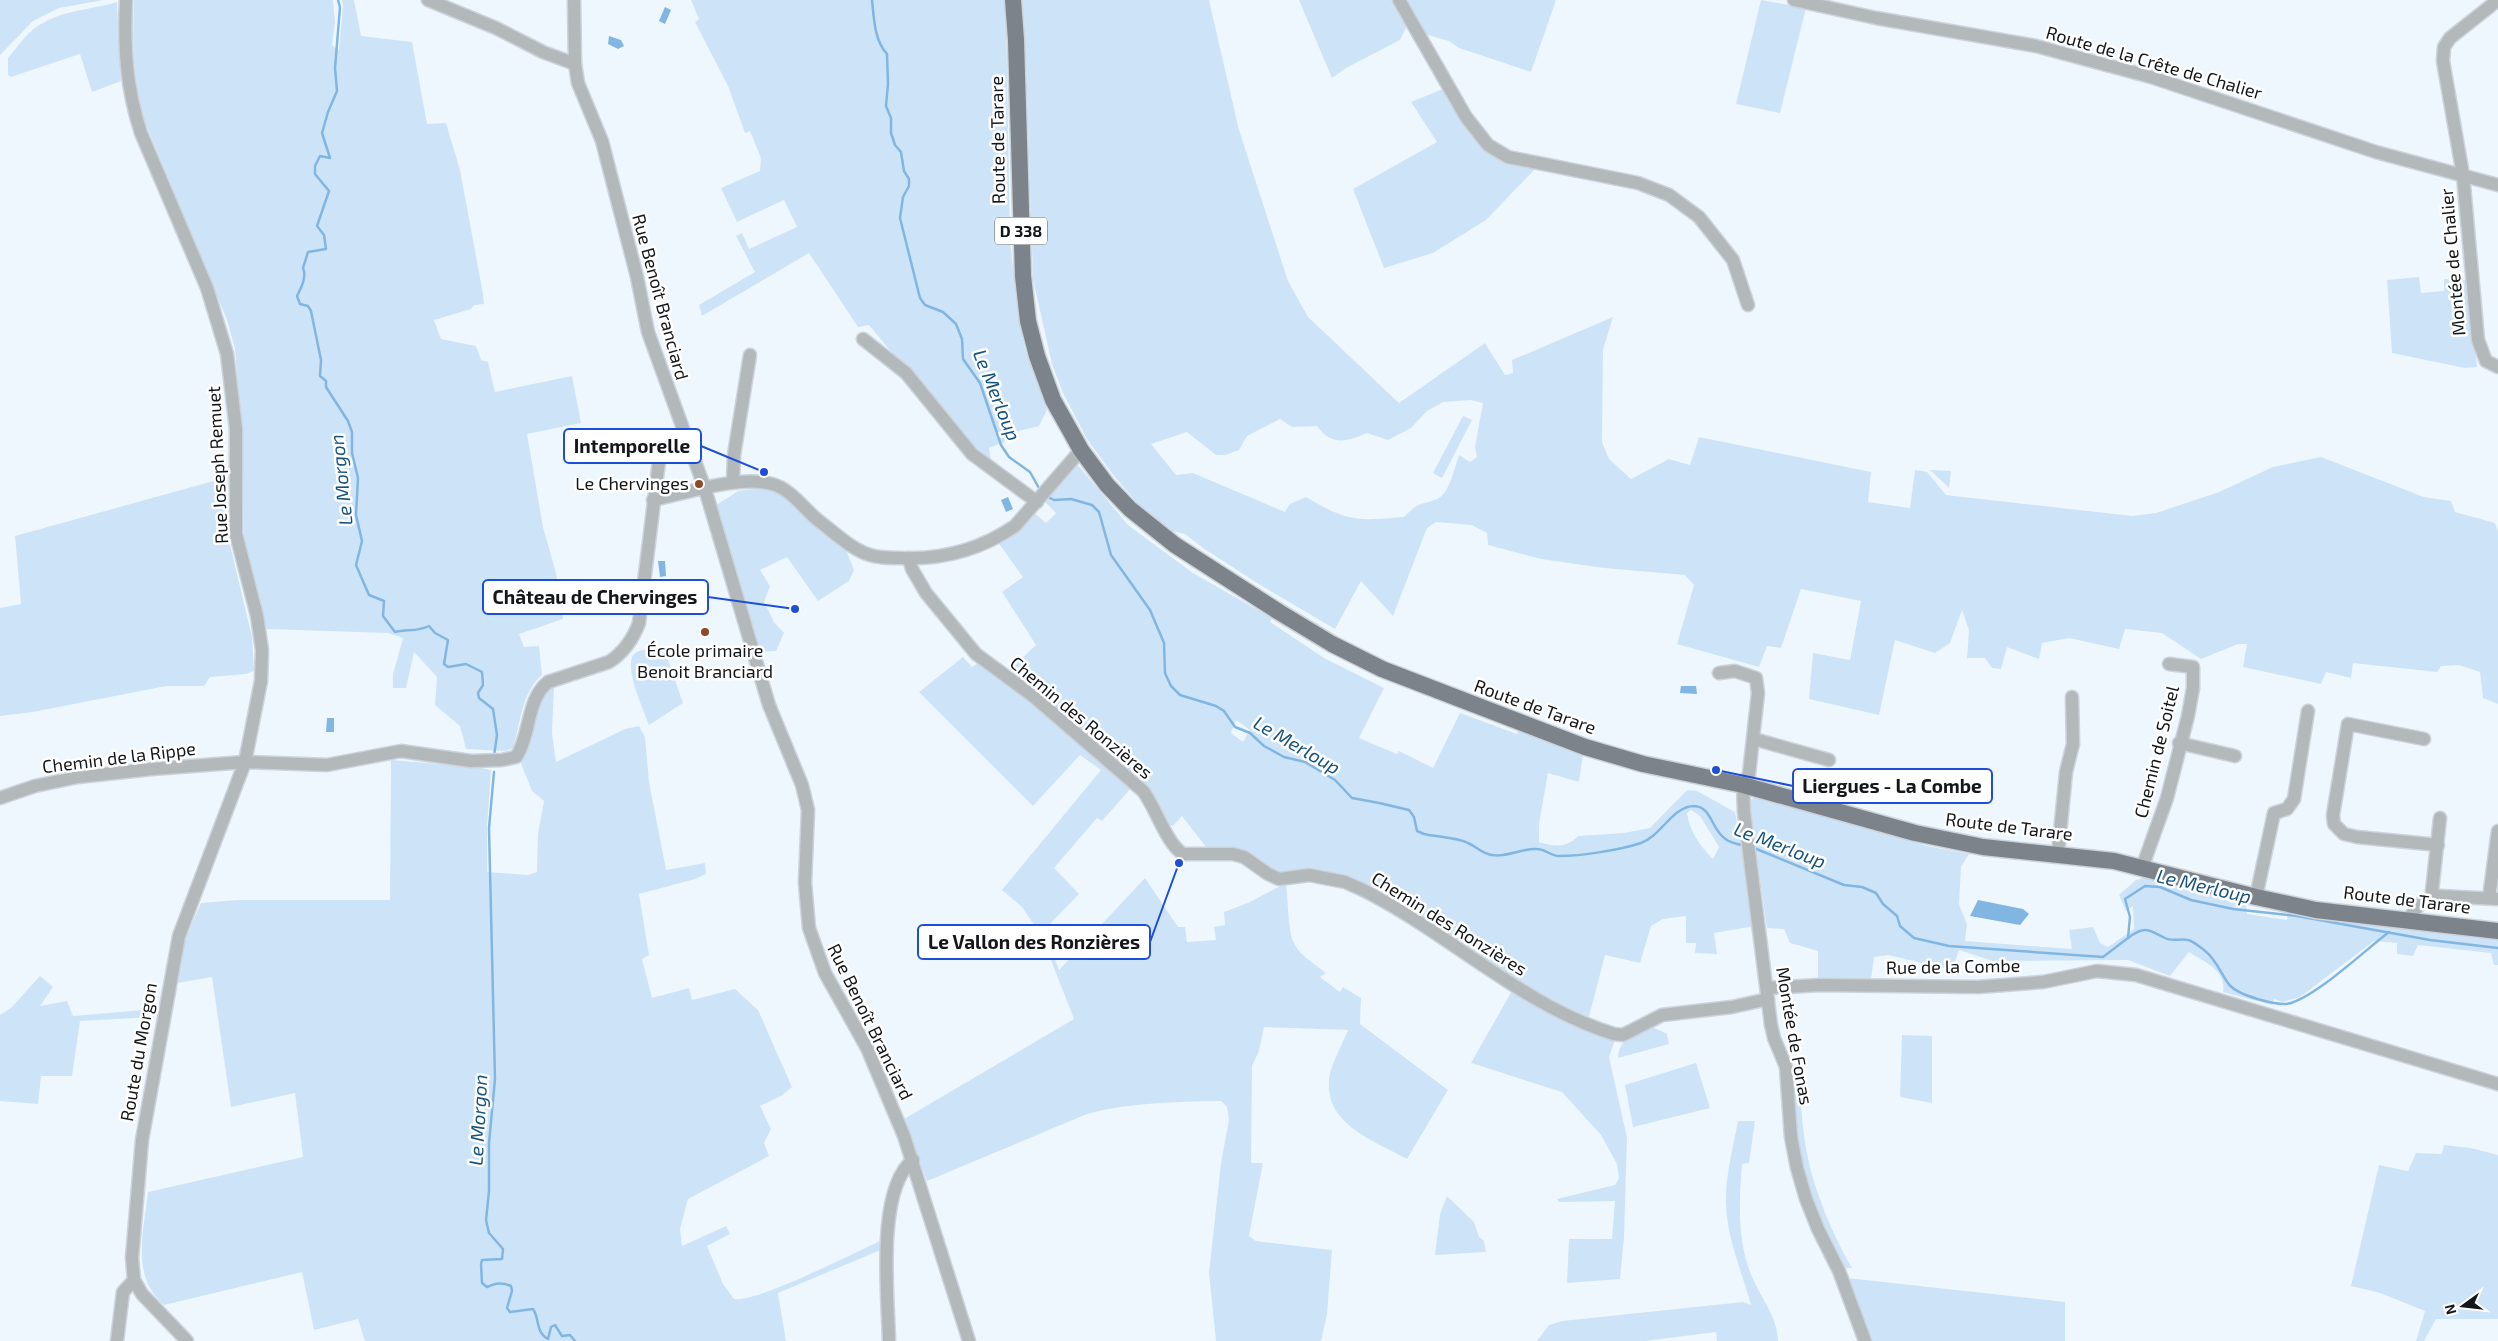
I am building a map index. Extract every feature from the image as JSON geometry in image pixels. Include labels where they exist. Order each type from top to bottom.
[{"type":"main road","name":"Route de Tarare","points":[[1013,0],[1016,40],[1022,276],[1028,321],[1037,356],[1053,400],[1081,450],[1107,485],[1130,509],[1175,545],[1271,607],[1340,648],[1382,669],[1591,749],[1643,764],[1743,786],[1945,840],[1992,848],[2114,860],[2256,897],[2316,910],[2498,931]]},
{"type":"street","name":"Rue Joseph Remuet","points":[[126,0],[124,53],[134,111],[141,133],[207,288],[220,325],[231,377],[236,429],[236,534],[257,616],[262,650],[261,681],[245,762]]},
{"type":"street","points":[[428,0],[496,28],[543,52],[575,64]]},
{"type":"street","name":"Rue Benoît Branciard","points":[[574,0],[575,64],[581,93],[606,156],[653,351],[705,489],[769,705],[804,793],[808,830],[805,883],[806,906],[814,948],[825,972],[867,1048],[912,1160],[969,1341]]},
{"type":"street","points":[[1400,0],[1466,117],[1488,145],[1508,157],[1638,183],[1669,195],[1699,217],[1733,260],[1748,305]]},
{"type":"street","name":"Route de la Crête de Chalier","points":[[1794,0],[1876,18],[2036,46],[2151,77],[2376,152],[2498,185]]},
{"type":"street","name":"Montée de Chalier","points":[[2498,0],[2450,38],[2444,46],[2443,60],[2463,175],[2478,340],[2486,361],[2498,367]]},
{"type":"street","points":[[864,339],[906,373],[972,454],[1038,500]]},
{"type":"street","points":[[732,481],[734,455],[750,355]]},
{"type":"street","points":[[657,443],[659,461],[653,500],[732,481],[771,483],[781,487],[854,547],[881,557],[909,558],[937,558],[988,542],[1015,526],[1050,488],[1081,450]]},
{"type":"street","name":"Chemin de la Rippe","points":[[0,798],[35,786],[78,777],[245,762],[327,765],[401,751],[471,761],[502,760],[516,757],[522,747],[535,701],[543,686],[548,682],[609,662],[618,657],[635,634],[639,623],[653,500]]},
{"type":"street","name":"Chemin des Ronzières","points":[[909,558],[912,569],[926,593],[976,654],[1033,696],[1143,791],[1153,805],[1170,840],[1183,854],[1233,854],[1244,857],[1268,874],[1279,879],[1309,876],[1345,882],[1363,890],[1436,933],[1536,998],[1565,1014],[1614,1034],[1623,1035],[1662,1014],[1732,1007],[1768,993]]},
{"type":"street","name":"Chemin de Soitel","points":[[2142,868],[2166,798],[2188,716],[2193,688],[2193,667],[2169,664]]},
{"type":"street","points":[[1719,673],[1735,671],[1756,678],[1758,693],[1754,739],[1749,774],[1743,786]]},
{"type":"street","points":[[2058,853],[2066,772],[2073,744],[2072,697]]},
{"type":"street","points":[[2256,897],[2274,813],[2287,809],[2294,799],[2308,710]]},
{"type":"street","points":[[2424,739],[2348,724],[2333,814],[2334,824],[2344,834],[2357,837],[2438,845]]},
{"type":"street","points":[[1754,739],[1829,760]]},
{"type":"street","points":[[2180,743],[2235,756]]},
{"type":"street","name":"Route du Morgon","points":[[134,1280],[132,1258],[142,1140],[174,957],[187,913],[245,762]]},
{"type":"street","name":"Montée de Fonas","points":[[1743,786],[1747,837],[1774,1038],[1786,1067],[1791,1136],[1797,1168],[1809,1206],[1839,1271],[1865,1341]]},
{"type":"street","points":[[2434,898],[2432,891],[2440,818]]},
{"type":"street","points":[[2407,920],[2421,903],[2434,898],[2469,896],[2493,898],[2498,831]]},
{"type":"street","name":"Rue de la Combe","points":[[1768,993],[1820,985],[1978,987],[2043,982],[2097,971],[2136,975],[2498,1084]]},
{"type":"street","points":[[889,1341],[887,1255],[889,1208],[898,1179],[906,1165],[912,1160]]},
{"type":"street","points":[[117,1341],[123,1292],[134,1280],[142,1294],[187,1341]]},
{"type":"shaded area","points":[[0,0],[104,0],[59,8],[33,21],[0,55]]},
{"type":"shaded area","points":[[134,0],[333,0],[335,22],[332,45],[339,50],[342,0],[354,0],[361,36],[412,42],[427,124],[446,123],[460,170],[484,304],[474,305],[471,309],[434,320],[441,339],[476,346],[481,360],[488,362],[495,392],[572,376],[581,423],[527,434],[543,527],[556,573],[563,619],[519,634],[524,647],[539,646],[542,675],[535,682],[526,699],[513,748],[505,751],[466,749],[460,726],[435,705],[437,677],[414,652],[406,688],[393,688],[393,674],[403,638],[388,633],[266,629],[244,541],[243,458],[235,349],[227,320],[143,117],[134,59]]},
{"type":"shaded area","points":[[691,0],[1004,0],[1006,13],[1010,240],[1018,314],[1025,349],[1047,410],[1039,426],[1003,435],[1005,442],[989,448],[991,460],[955,429],[869,325],[858,327],[809,253],[702,316],[699,305],[755,272],[736,236],[742,233],[749,249],[797,227],[784,200],[737,222],[721,188],[760,171],[761,158],[750,131],[745,133],[728,86],[695,22],[699,19]]},
{"type":"shaded area","points":[[1019,0],[1209,0],[1239,130],[1288,281],[1308,317],[1399,403],[1485,343],[1505,375],[1513,373],[1512,360],[1613,317],[1603,350],[1602,442],[1609,459],[1631,479],[1669,459],[1690,465],[1699,437],[1871,472],[1868,502],[1910,508],[1915,470],[1927,472],[1946,495],[2132,516],[2156,513],[2219,492],[2273,467],[2321,457],[2424,497],[2451,501],[2455,512],[2495,523],[2498,531],[2498,704],[2483,698],[2480,672],[2459,665],[2441,666],[2437,672],[2353,663],[2351,678],[2326,672],[2321,684],[2243,667],[2247,644],[2238,644],[2201,659],[2162,633],[2125,629],[2119,649],[2069,638],[2042,643],[2039,659],[2007,647],[2001,669],[1992,668],[1985,658],[1967,658],[1969,630],[1962,610],[1950,643],[1935,653],[1895,640],[1879,715],[1809,699],[1813,653],[1850,660],[1861,601],[1801,589],[1781,648],[1767,646],[1759,667],[1677,644],[1694,585],[1685,575],[1604,568],[1541,559],[1488,545],[1487,533],[1472,525],[1436,522],[1427,528],[1393,616],[1361,581],[1335,629],[1257,583],[1185,534],[1168,530],[1140,506],[1114,476],[1087,439],[1063,393],[1052,364],[1033,279],[1026,59]],"holes":[[[1471,400],[1483,403],[1475,447],[1477,457],[1470,462],[1459,455],[1454,472],[1443,495],[1418,506],[1404,517],[1353,518],[1332,511],[1306,497],[1290,504],[1285,512],[1193,473],[1176,475],[1151,444],[1187,432],[1216,455],[1225,455],[1239,450],[1247,436],[1280,419],[1292,427],[1317,426],[1328,437],[1334,439],[1353,439],[1367,433],[1388,440],[1411,428],[1427,411],[1443,402]]]},
{"type":"shaded area","points":[[1299,0],[1393,0],[1407,26],[1400,40],[1346,68],[1332,78]]},
{"type":"shaded area","points":[[1405,0],[1556,0],[1531,72],[1459,48],[1449,41],[1421,33]]},
{"type":"shaded area","points":[[1761,0],[1806,8],[1780,113],[1736,104]]},
{"type":"shaded area","points":[[117,2],[121,81],[92,92],[80,54],[11,77],[8,75],[8,58],[39,25],[71,12]]},
{"type":"shaded area","points":[[1443,89],[1479,143],[1489,154],[1535,169],[1486,220],[1433,253],[1384,268],[1353,189],[1437,142],[1411,102]]},
{"type":"shaded area","points":[[2419,277],[2421,293],[2444,291],[2444,279],[2468,280],[2477,367],[2465,368],[2392,353],[2387,280]]},
{"type":"shaded area","points":[[1463,416],[1472,420],[1442,478],[1433,473]]},
{"type":"shaded area","points":[[1077,464],[1128,525],[1193,573],[1272,618],[1270,622],[1324,658],[1384,688],[1359,738],[1397,754],[1399,751],[1433,768],[1460,713],[1517,734],[1520,729],[1583,754],[1579,782],[1548,773],[1539,824],[1539,842],[1560,845],[1569,843],[1578,836],[1624,833],[1650,828],[1687,790],[1697,791],[1735,812],[1755,926],[1714,933],[1717,954],[1695,953],[1696,943],[1686,943],[1686,916],[1663,919],[1651,926],[1640,963],[1605,955],[1589,1017],[1548,1000],[1379,892],[1342,877],[1278,874],[1219,848],[1206,847],[1182,816],[1173,826],[1167,824],[1152,795],[1008,671],[1036,645],[1002,592],[1023,577],[997,541],[1033,512],[1046,523],[1056,513],[1043,500],[1069,470]],"holes":[[[1236,720],[1250,730],[1243,742],[1231,733]],[[1691,810],[1700,816],[1719,847],[1713,859],[1700,844],[1693,832],[1687,813]]]},
{"type":"shaded area","points":[[1930,470],[1951,471],[1949,488]]},
{"type":"shaded area","points":[[228,477],[226,528],[252,637],[254,671],[246,674],[210,677],[204,686],[166,686],[33,712],[0,716],[0,608],[21,604],[15,536]]},
{"type":"shaded area","points":[[770,487],[781,492],[846,550],[854,570],[849,581],[818,601],[787,557],[760,570],[770,586],[764,602],[774,622],[784,633],[776,651],[759,652],[715,506],[738,491]]},
{"type":"shaded area","points":[[664,648],[683,703],[649,725],[636,689],[631,660],[637,652]]},
{"type":"shaded area","points":[[963,657],[972,667],[978,663],[1034,703],[1133,786],[1102,821],[1097,818],[1054,868],[1079,894],[1044,930],[1059,970],[1145,878],[1178,927],[1185,927],[1187,942],[1216,940],[1214,927],[1225,925],[1224,912],[1248,903],[1286,883],[1290,931],[1297,948],[1326,973],[1320,977],[1340,992],[1343,987],[1361,998],[1360,1024],[1448,1090],[1407,1159],[1355,1130],[1343,1120],[1335,1109],[1330,1096],[1329,1080],[1334,1061],[1348,1030],[1264,1027],[1259,1051],[1252,1066],[1251,1163],[1263,1163],[1249,1236],[1256,1241],[1332,1250],[1327,1314],[1321,1341],[1216,1341],[1209,1273],[1221,1163],[1229,1120],[1227,1107],[1221,1101],[1137,1105],[1087,1114],[927,1181],[904,1119],[1074,1019],[1041,935],[1022,907],[1002,890],[1101,770],[1080,755],[1033,806],[919,692]]},
{"type":"shaded area","points":[[554,687],[552,733],[556,762],[625,729],[639,726],[645,737],[649,782],[666,870],[705,863],[706,874],[695,879],[639,894],[649,955],[642,959],[652,998],[689,988],[692,1000],[735,989],[758,1010],[792,1087],[781,1096],[760,1106],[771,1129],[764,1143],[769,1156],[688,1199],[680,1229],[682,1246],[726,1226],[730,1234],[707,1246],[723,1284],[734,1299],[746,1298],[784,1285],[882,1240],[883,1249],[778,1293],[786,1341],[365,1341],[358,1319],[314,1330],[302,1272],[164,1305],[153,1293],[143,1267],[142,1237],[148,1192],[303,1157],[295,1093],[231,1107],[212,977],[177,983],[184,942],[201,903],[237,900],[390,900],[391,760],[491,770],[487,826],[487,872],[528,875],[537,872],[538,834],[544,801],[532,791],[520,761],[542,697],[548,688]]},
{"type":"shaded area","points":[[1757,796],[1927,846],[1969,854],[1961,867],[1959,904],[1967,924],[1965,941],[2072,949],[2069,930],[2093,927],[2100,943],[2108,947],[2134,929],[2133,906],[2126,911],[2119,895],[2136,880],[2150,876],[2246,906],[2247,914],[2287,920],[2288,912],[2498,939],[2498,965],[2494,965],[2491,953],[2418,945],[2413,956],[2397,954],[2397,943],[2374,941],[2300,997],[2283,1002],[2274,999],[2272,1005],[2223,992],[2222,978],[2214,968],[2189,952],[2170,976],[2128,960],[1993,961],[1959,950],[1952,970],[1888,955],[1874,957],[1871,979],[1818,980],[1818,951],[1790,943],[1784,929],[1767,928],[1749,801]]},
{"type":"shaded area","points":[[40,976],[53,987],[40,1006],[67,1001],[73,1016],[155,1009],[154,1017],[80,1021],[72,1076],[41,1076],[38,1104],[0,1101],[0,1015],[12,1007]]},
{"type":"shaded area","points":[[1513,989],[1615,1040],[1609,1057],[1627,1138],[1624,1237],[1620,1279],[1567,1283],[1569,1239],[1612,1239],[1615,1201],[1559,1202],[1557,1199],[1615,1185],[1619,1178],[1617,1164],[1601,1135],[1562,1092],[1471,1063]]},
{"type":"shaded area","points":[[1649,1025],[1667,1034],[1669,1044],[1618,1058],[1619,1051],[1624,1042],[1633,1034]]},
{"type":"shaded area","points":[[1902,1035],[1932,1036],[1932,1103],[1900,1097]]},
{"type":"shaded area","points":[[1696,1063],[1710,1108],[1633,1127],[1625,1085]]},
{"type":"shaded area","points":[[1792,1095],[1800,1095],[1806,1146],[1819,1197],[1831,1228],[1852,1268],[1842,1268],[1822,1229],[1801,1171]]},
{"type":"shaded area","points":[[1738,1121],[1755,1121],[1749,1163],[1742,1164],[1740,1193],[1741,1235],[1747,1263],[1775,1324],[1778,1341],[1717,1341],[1716,1332],[1645,1341],[1537,1341],[1549,1325],[1562,1321],[1743,1302],[1751,1305],[1732,1243],[1726,1204],[1728,1173]]},
{"type":"shaded area","points":[[2444,1145],[2471,1148],[2498,1155],[2498,1319],[2436,1319],[2424,1341],[2416,1341],[2425,1311],[2380,1293],[2351,1286],[2379,1165],[2408,1171],[2416,1153],[2442,1154]]},
{"type":"shaded area","points":[[1447,1196],[1474,1222],[1479,1237],[1484,1241],[1486,1252],[1435,1255],[1440,1214]]},
{"type":"shaded area","points":[[1847,1278],[2065,1302],[2065,1341],[1870,1341]]},
{"type":"water","points":[[665,7],[671,10],[665,24],[659,21]]},
{"type":"water","points":[[609,36],[621,40],[624,46],[618,49],[608,44]]},
{"type":"water","points":[[1008,497],[1013,509],[1006,512],[1001,500]]},
{"type":"water","points":[[658,561],[665,561],[666,576],[660,577]]},
{"type":"water","points":[[1681,686],[1696,686],[1697,694],[1680,693]]},
{"type":"water","points":[[327,718],[334,718],[334,732],[326,732]]},
{"type":"water","points":[[1978,900],[2023,909],[2029,914],[2020,925],[1970,916]]},
{"type":"waterway","name":"Le Morgon","points":[[338,0],[340,7],[335,68],[337,91],[322,133],[330,158],[320,156],[315,166],[315,174],[329,191],[317,226],[324,235],[326,249],[308,252],[303,268],[303,282],[297,296],[300,304],[308,306],[311,311],[321,360],[320,376],[326,381],[326,387],[348,421],[352,432],[352,453],[358,478],[356,515],[362,541],[356,565],[369,595],[384,601],[383,616],[395,632],[429,626],[435,633],[448,640],[444,664],[448,667],[466,664],[482,672],[483,685],[478,693],[479,698],[493,709],[497,735],[494,756]]},
{"type":"waterway","name":"Le Merloup","points":[[872,0],[877,36],[887,54],[888,84],[886,106],[891,118],[891,133],[895,145],[901,152],[904,171],[909,179],[909,186],[903,197],[900,218],[920,298],[925,305],[943,312],[956,324],[962,339],[963,359],[980,383],[1001,445],[1009,457],[1030,472],[1040,490]]},
{"type":"waterway","name":"Le Merloup","points":[[1046,496],[1054,500],[1071,499],[1092,505],[1099,512],[1111,555],[1150,610],[1164,643],[1165,673],[1171,686],[1180,695],[1216,706],[1224,711],[1235,727],[1250,733],[1264,746],[1284,757],[1305,762],[1335,780],[1352,798],[1409,810],[1414,817],[1417,831],[1463,841],[1485,853],[1497,856],[1537,849],[1556,856],[1568,856],[1612,850],[1641,843],[1655,834],[1680,811],[1694,806],[1706,812],[1718,832],[1724,838],[1732,843],[1743,845]]},
{"type":"waterway","name":"Le Morgon","points":[[494,772],[489,828],[495,1079],[489,1143],[489,1191],[486,1220],[489,1233],[503,1249],[502,1259],[482,1260],[482,1283],[487,1287],[499,1284],[511,1286],[512,1291],[507,1308],[510,1312],[533,1309],[539,1329],[544,1336],[548,1339],[551,1327],[555,1325],[562,1336],[570,1335],[575,1341]]},
{"type":"waterway","name":"Le Merloup","points":[[1754,848],[1844,885],[1862,887],[1876,893],[1883,904],[1897,916],[1900,926],[1914,938],[1949,946],[2103,957],[2128,938],[2130,917],[2125,899],[2145,886],[2160,887],[2191,900],[2233,909],[2297,916],[2430,940],[2498,948]]},
{"type":"waterway","points":[[2128,938],[2139,931],[2147,930],[2168,939],[2190,941],[2212,957],[2228,983],[2239,992],[2268,1002],[2285,1004],[2315,991],[2389,932]]},
{"type":"place","name":"Intemporelle","points":[[764,472]]},
{"type":"place","name":"Le Chervinges","points":[[699,484]]},
{"type":"place","name":"Château de Chervinges","points":[[795,609]]},
{"type":"place","name":"École primaire Benoit Branciard","points":[[705,632]]},
{"type":"place","name":"Liergues - La Combe","points":[[1716,770]]},
{"type":"place","name":"Le Vallon des Ronzières","points":[[1179,863]]}]
